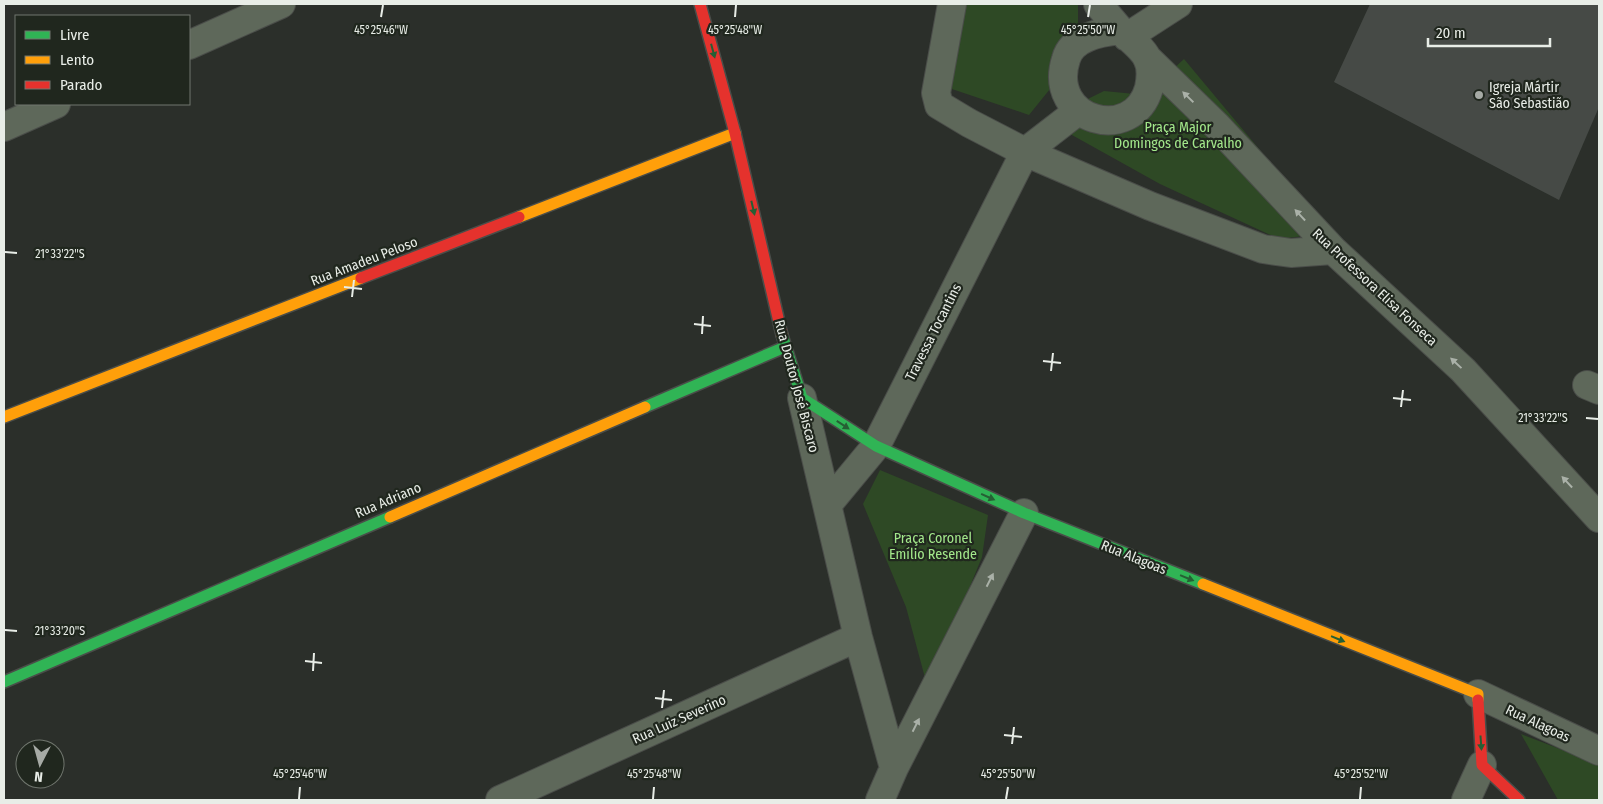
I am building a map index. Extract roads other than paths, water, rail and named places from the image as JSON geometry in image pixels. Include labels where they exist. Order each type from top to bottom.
[{"type":"street","points":[[190,45],[282,4]]},
{"type":"street","name":"Rua Doutor José Biscaro","points":[[700,4],[735,134],[785,347],[802,398],[858,638],[894,768]]},
{"type":"street","points":[[952,4],[936,93],[939,105],[1025,152],[1150,206],[1263,249],[1291,253],[1333,250]]},
{"type":"street","points":[[1098,4],[1124,33],[1147,58],[1152,77],[1146,96],[1134,111],[1116,120],[1096,120],[1078,111],[1066,95],[1062,75],[1066,56],[1079,41],[1103,32],[1124,33],[1178,4]]},
{"type":"street","name":"Rua Professora Elisa Fonseca","points":[[1147,58],[1217,126],[1333,250],[1463,370],[1599,518]]},
{"type":"street","points":[[4,127],[54,105]]},
{"type":"street","points":[[1025,152],[1078,111]]},
{"type":"street","name":"Rua Amadeu Peloso","points":[[4,417],[735,134]]},
{"type":"street","name":"Travessa Tocantins","points":[[828,504],[876,446],[1025,152]]},
{"type":"street","name":"Rua Adriano","points":[[4,682],[785,347]]},
{"type":"street","name":"Rua Alagoas","points":[[802,398],[876,446],[1024,514],[1478,694],[1599,751]]},
{"type":"street","points":[[880,800],[894,768],[1024,514]]},
{"type":"street","name":"Rua Luiz Severino","points":[[500,800],[858,638]]},
{"type":"street","points":[[1466,800],[1482,765],[1478,694]]},
{"type":"street","points":[[1482,765],[1519,800]]},
{"type":"place","name":"Igreja Mártir São Sebastião","points":[[1479,95]]},
{"type":"park label","name":"Praça Major Domingos de Carvalho","points":[[1178,136]]},
{"type":"park label","name":"Praça Coronel Emílio Resende","points":[[933,546]]}]
